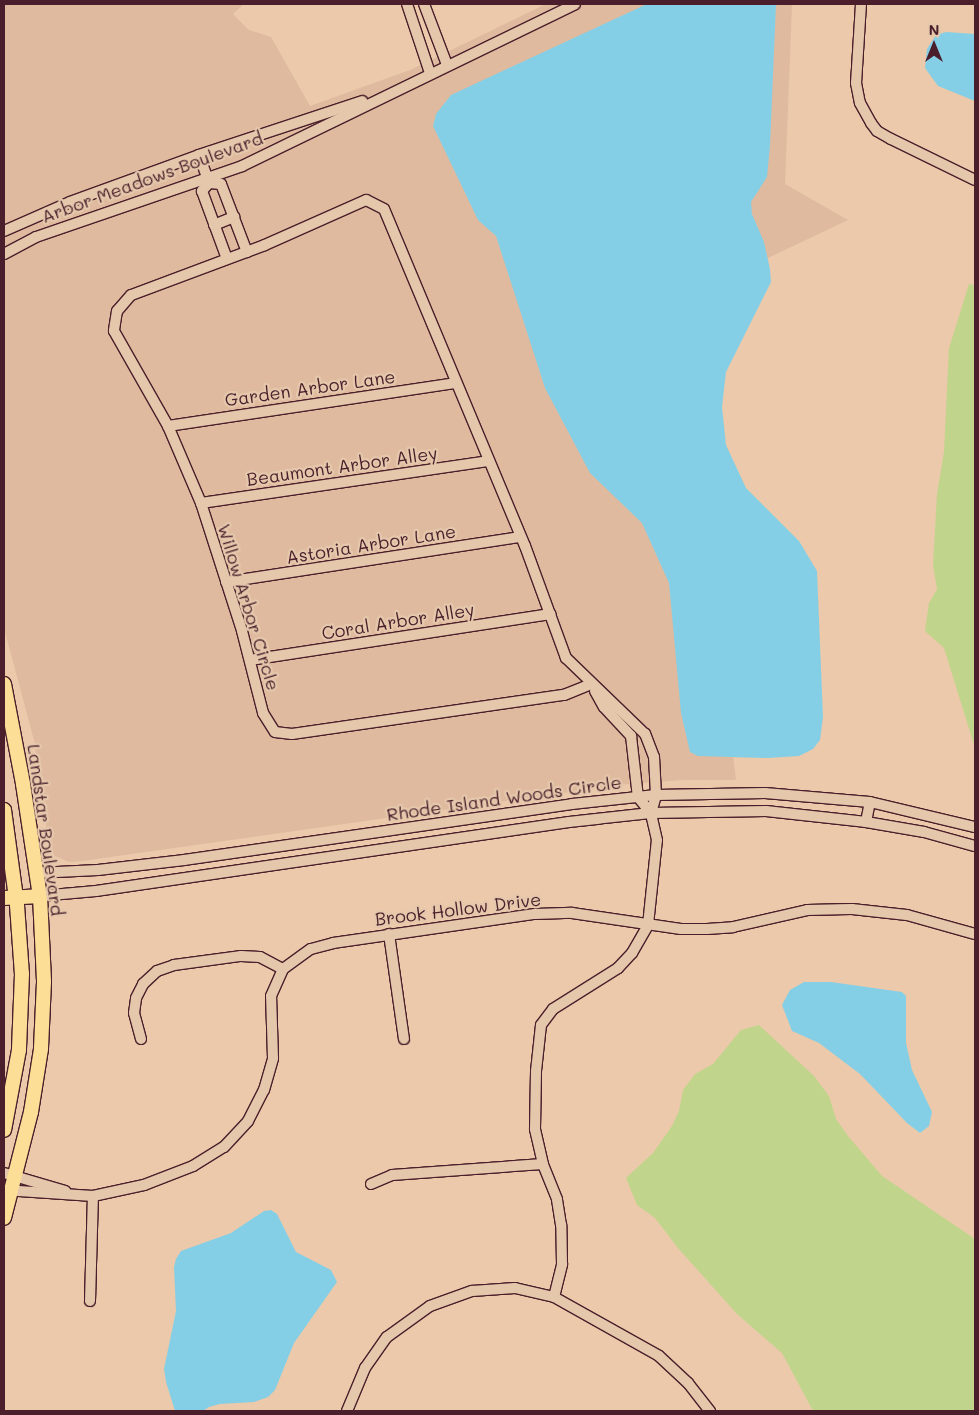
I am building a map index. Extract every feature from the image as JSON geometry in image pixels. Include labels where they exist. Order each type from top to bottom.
[{"type":"main road","name":"Landstar Boulevard","points":[[4,684],[23,784],[40,896],[44,982],[41,1049],[31,1112],[9,1174],[4,1218]]},
{"type":"main road","points":[[4,810],[10,898],[22,974],[18,1050],[4,1130]]},
{"type":"main road","points":[[8,872],[36,873]]},
{"type":"main road","points":[[10,898],[40,896]]},
{"type":"street","points":[[407,4],[430,73]]},
{"type":"street","points":[[424,4],[446,65]]},
{"type":"street","name":"Arbor Meadows Boulevard","points":[[4,254],[36,237],[208,180],[242,166],[392,91],[576,4]]},
{"type":"street","points":[[861,4],[856,83],[860,103],[871,123],[884,135],[975,180]]},
{"type":"street","points":[[414,28],[431,22]]},
{"type":"street","name":"Arbor Meadows Boulevard","points":[[4,231],[70,202],[199,155],[392,91]]},
{"type":"street","points":[[199,155],[208,180],[202,191],[227,259]]},
{"type":"street","points":[[208,180],[221,184],[247,252],[366,200],[384,209],[521,538],[566,658],[645,734],[654,757],[656,794],[651,812],[657,840],[648,925],[632,953],[618,968],[553,1009],[541,1025],[536,1071],[535,1129],[543,1164],[557,1199],[561,1225],[562,1264],[554,1297]]},
{"type":"street","points":[[214,225],[234,217]]},
{"type":"street","name":"Willow Arbor Circle","points":[[247,252],[131,295],[117,311],[114,330],[168,426],[201,503],[250,660],[263,713],[275,732],[292,734],[564,694],[591,684]]},
{"type":"street","name":"Garden Arbor Lane","points":[[168,426],[456,383]]},
{"type":"street","name":"Beaumont Arbor Alley","points":[[201,503],[488,461]]},
{"type":"street","name":"Astoria Arbor Lane","points":[[226,582],[521,538]]},
{"type":"street","name":"Coral Arbor Alley","points":[[250,660],[551,614]]},
{"type":"street","points":[[591,684],[604,707],[631,736],[638,797],[651,812]]},
{"type":"street","name":"Rhode Island Woods Circle","points":[[36,873],[98,870],[175,861],[572,804],[656,794],[765,793],[870,802],[975,827]]},
{"type":"street","points":[[866,822],[870,802]]},
{"type":"street","name":"Rhode Island Woods Circle","points":[[40,896],[96,891],[569,822],[651,812],[766,811],[866,822],[924,832],[975,846]]},
{"type":"street","name":"Brook Hollow Drive","points":[[283,968],[311,949],[333,942],[535,914],[572,913],[648,925],[706,929],[733,927],[807,910],[852,909],[907,915],[975,934]]},
{"type":"street","points":[[389,934],[404,1039]]},
{"type":"street","points":[[6,1191],[93,1196],[144,1185],[193,1166],[224,1147],[248,1120],[264,1090],[273,1058],[272,996],[283,968],[260,957],[240,956],[174,965],[157,971],[143,984],[136,998],[134,1012],[141,1039]]},
{"type":"street","points":[[371,1184],[392,1175],[543,1164]]},
{"type":"street","points":[[9,1174],[70,1192],[93,1196]]},
{"type":"street","points":[[90,1301],[93,1196]]},
{"type":"street","points":[[347,1411],[365,1368],[387,1338],[430,1306],[472,1291],[515,1288],[554,1297],[660,1356],[688,1383],[710,1411]]},
{"type":"shaded area","points":[[4,4],[244,4],[233,14],[249,30],[271,37],[310,106],[410,70],[546,4],[792,4],[785,184],[848,220],[677,301],[736,780],[684,780],[627,784],[82,861],[69,862],[55,856],[49,845],[34,740],[4,628]]},
{"type":"green space","points":[[969,284],[975,285],[975,748],[944,648],[925,631],[929,603],[937,589],[933,565],[937,494],[944,452],[949,348]]},
{"type":"green space","points":[[759,1025],[814,1076],[829,1096],[836,1119],[882,1176],[975,1239],[975,1411],[813,1411],[782,1353],[737,1314],[678,1248],[655,1218],[637,1205],[626,1178],[653,1153],[672,1126],[679,1111],[683,1090],[695,1074],[713,1064],[741,1030]]},
{"type":"water","points":[[647,4],[776,4],[767,177],[751,202],[752,214],[764,242],[771,282],[726,372],[722,407],[726,445],[746,488],[799,541],[817,571],[823,717],[820,740],[813,749],[799,756],[768,758],[698,756],[690,752],[681,713],[669,583],[642,523],[590,473],[545,388],[496,236],[478,220],[433,126],[436,114],[451,95]]},
{"type":"water","points":[[946,32],[975,34],[975,101],[938,86],[925,68],[927,49],[936,35]]},
{"type":"water","points":[[804,982],[831,982],[902,992],[906,996],[906,1043],[912,1070],[932,1112],[929,1126],[920,1133],[907,1123],[860,1074],[819,1043],[792,1031],[782,1005],[790,990]]},
{"type":"water","points":[[271,1210],[277,1214],[296,1252],[331,1270],[337,1282],[294,1343],[275,1390],[268,1397],[254,1402],[220,1404],[203,1411],[175,1411],[164,1369],[176,1311],[174,1267],[176,1259],[181,1251],[231,1233],[264,1211]]}]
